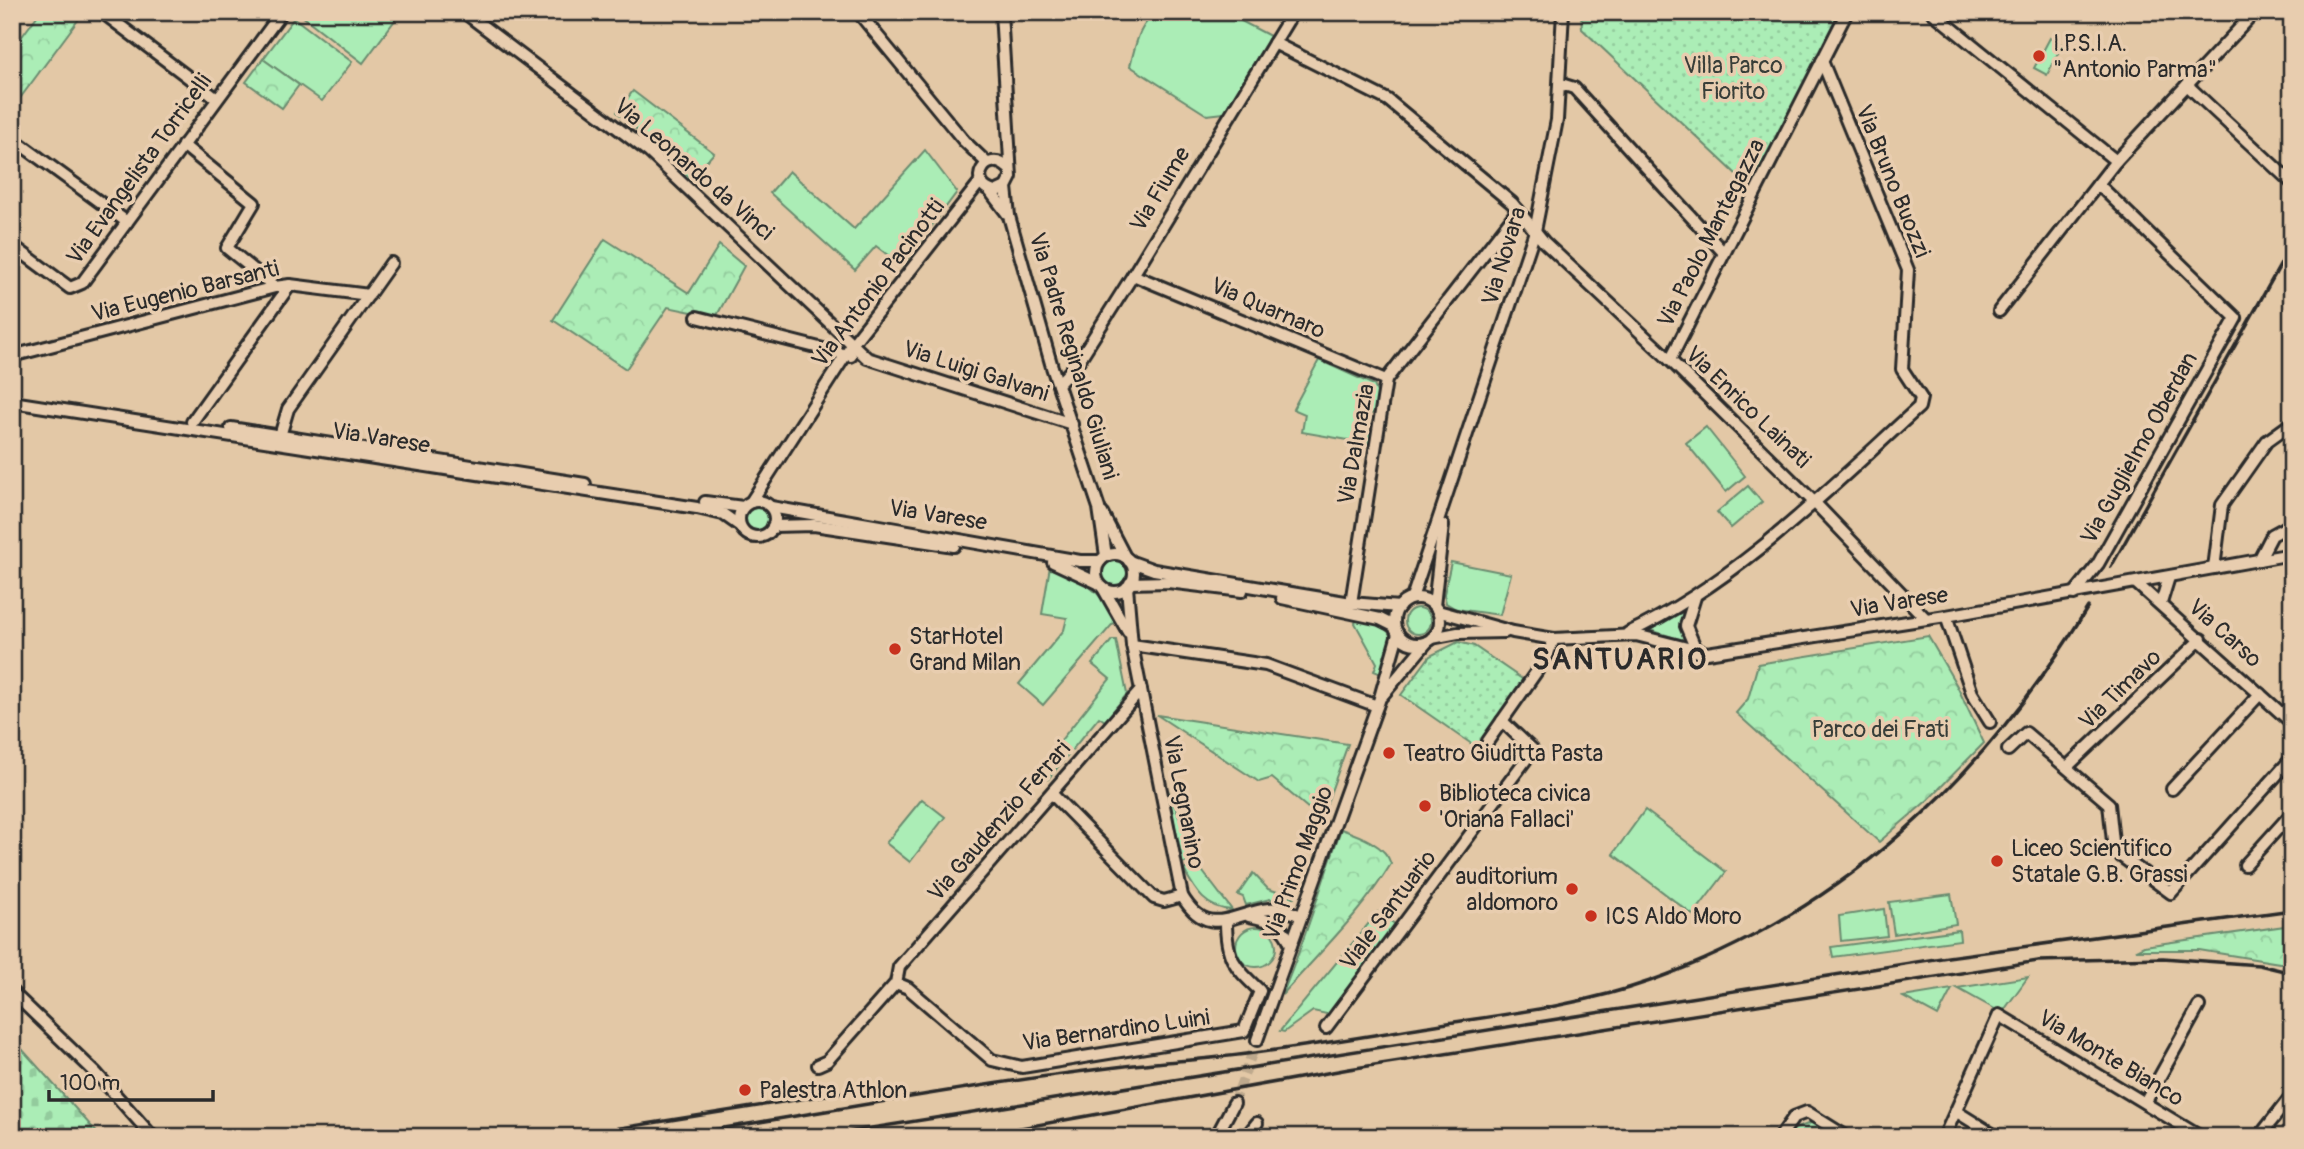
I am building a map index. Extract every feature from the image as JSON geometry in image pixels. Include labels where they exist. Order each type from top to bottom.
[{"type":"street","points":[[102,12],[217,99]]},
{"type":"street","name":"Via Evangelista Torricelli","points":[[12,245],[70,288],[77,287],[282,12]]},
{"type":"street","name":"Via Leonardo da Vinci","points":[[464,12],[649,152],[854,342]]},
{"type":"street","points":[[858,12],[964,141],[988,164],[1008,167]]},
{"type":"street","name":"Via Padre Reginaldo Giuliani","points":[[1001,12],[1008,167],[1011,177],[1006,187],[1009,216],[1058,384],[1099,508],[1127,559]]},
{"type":"street","name":"Via Fiume","points":[[1058,384],[1079,361],[1293,12]]},
{"type":"street","name":"Via Novara","points":[[1412,598],[1535,231],[1548,177],[1561,84],[1563,12]]},
{"type":"street","name":"Via Paolo Mantegazza","points":[[1670,360],[1847,12]]},
{"type":"street","points":[[1932,12],[2116,160]]},
{"type":"street","points":[[1999,311],[2116,160],[2255,12]]},
{"type":"street","name":"Via Enrico Lainati","points":[[1274,43],[1388,100],[1518,210],[1535,231],[1815,503],[1926,619]]},
{"type":"street","name":"Via Bruno Buozzi","points":[[1815,503],[1919,407],[1921,398],[1902,369],[1908,270],[1822,61]]},
{"type":"street","points":[[1561,84],[1574,88],[1724,253]]},
{"type":"street","points":[[2187,85],[2292,183]]},
{"type":"street","name":"Via Padre Reginaldo Giuliani","points":[[1007,133],[980,182],[1009,216]]},
{"type":"street","points":[[12,138],[127,222]]},
{"type":"street","points":[[183,145],[254,203],[227,248],[275,287]]},
{"type":"street","name":"Via Antonio Pacinotti","points":[[747,504],[854,342],[980,182]]},
{"type":"street","name":"Via Guglielmo Oberdan","points":[[2074,594],[2098,564],[2236,318],[2098,184]]},
{"type":"street","points":[[990,191],[1006,187]]},
{"type":"street","name":"Via Dalmazia","points":[[1351,603],[1386,380],[1518,210]]},
{"type":"street","points":[[280,436],[288,409],[391,263]]},
{"type":"street","name":"Via Quarnaro","points":[[1133,275],[1386,380]]},
{"type":"street","points":[[192,422],[290,285]]},
{"type":"street","name":"Via Eugenio Barsanti","points":[[12,356],[275,287],[290,285],[369,295]]},
{"type":"street","name":"Via Luigi Galvani","points":[[697,317],[846,356],[867,358],[1072,424]]},
{"type":"street","name":"Via Luigi Galvani","points":[[854,342],[867,358]]},
{"type":"street","name":"Via Varese","points":[[12,395],[747,504]]},
{"type":"street","name":"Via Varese","points":[[12,402],[697,508],[723,514],[740,526]]},
{"type":"street","points":[[2214,569],[2222,505],[2267,441],[2292,423]]},
{"type":"street","points":[[764,480],[769,505],[774,514],[774,526],[764,535],[755,537],[745,532],[740,526],[739,515],[747,504],[769,505]]},
{"type":"street","name":"Via Novara","points":[[1436,609],[1446,503]]},
{"type":"street","points":[[1625,634],[1665,616],[1695,597],[1815,503]]},
{"type":"street","name":"Via Varese","points":[[769,505],[1080,561],[1103,558]]},
{"type":"street","name":"Via Padre Reginaldo Giuliani","points":[[1099,508],[1103,558]]},
{"type":"street","points":[[2259,560],[2272,536],[2292,524]]},
{"type":"street","name":"Via Varese","points":[[774,526],[814,525],[1037,559],[1066,565],[1101,585]]},
{"type":"street","name":"Via Varese","points":[[1436,609],[1513,632],[1553,639],[1578,640],[1625,634],[1661,640],[1697,652],[1721,652],[1946,616],[2292,554]]},
{"type":"street","points":[[1103,558],[1127,559],[1154,570],[1351,603],[1399,607],[1412,598],[1424,599],[1436,609],[1438,629],[1429,640],[1408,642],[1396,630],[1361,615],[1261,594],[1168,582],[1129,585],[1115,592],[1101,585],[1096,572],[1103,558]]},
{"type":"street","points":[[1127,559],[1133,572],[1129,585]]},
{"type":"street","name":"Via Carso","points":[[2161,603],[2169,577]]},
{"type":"street","name":"Via Carso","points":[[2136,583],[2292,723]]},
{"type":"street","name":"Via Legnanino","points":[[1101,585],[1132,643]]},
{"type":"street","name":"Via Legnanino","points":[[1129,585],[1132,643],[1182,896],[1201,917],[1226,921]]},
{"type":"street","points":[[1695,597],[1686,626],[1697,652]]},
{"type":"street","points":[[1396,630],[1399,607]]},
{"type":"street","points":[[1946,616],[1972,693],[1990,722]]},
{"type":"street","name":"Via Primo Maggio","points":[[1257,1040],[1378,703],[1396,630]]},
{"type":"street","name":"Via Varese","points":[[1429,640],[1465,632],[1513,632]]},
{"type":"street","points":[[1488,741],[1546,658],[1553,639]]},
{"type":"street","name":"Via Timavo","points":[[2067,767],[2201,639]]},
{"type":"street","name":"Via Primo Maggio","points":[[1378,703],[1429,640]]},
{"type":"street","points":[[1132,643],[1266,665],[1378,703]]},
{"type":"street","name":"Via Gaudenzio Ferrari","points":[[818,1065],[827,1061],[896,982],[899,967],[1141,690]]},
{"type":"street","points":[[2172,789],[2260,694]]},
{"type":"street","name":"Viale Santuario","points":[[1326,1028],[1533,750],[1502,721]]},
{"type":"street","points":[[2008,750],[2025,733],[2067,767],[2109,804],[2114,851],[2171,893],[2292,758]]},
{"type":"street","points":[[1052,794],[1154,898],[1164,901],[1182,896]]},
{"type":"street","points":[[2245,865],[2292,813]]},
{"type":"street","points":[[1226,921],[1278,909],[1301,916]]},
{"type":"street","points":[[1247,915],[1276,925],[1286,933],[1291,945]]},
{"type":"street","name":"Via Bernardino Luini","points":[[896,982],[908,988],[992,1060],[1022,1067],[1244,1031],[1260,991],[1235,966],[1226,950],[1226,921]]},
{"type":"street","points":[[12,992],[88,1064],[153,1137]]},
{"type":"street","points":[[2145,1103],[2199,1006]]},
{"type":"street","name":"Via Monte Bianco","points":[[1957,1111],[1999,1016],[2201,1137]]},
{"type":"street","points":[[2259,1137],[2292,1095]]},
{"type":"street","points":[[1216,1137],[1234,1103]]},
{"type":"street","points":[[1944,1137],[1957,1111],[1997,1137]]},
{"type":"street","points":[[1780,1137],[1794,1117],[1807,1112],[1847,1137]]},
{"type":"street","points":[[1246,1137],[1256,1123]]},
{"type":"green space","points":[[40,12],[84,12],[12,109],[12,50]]},
{"type":"green space","points":[[297,12],[401,12],[363,63]]},
{"type":"green space","points":[[1157,12],[1224,12],[1270,36],[1224,113],[1207,115],[1130,66],[1142,29]]},
{"type":"green space","name":"Villa Parco Fiorito","points":[[1581,12],[1840,12],[1752,189],[1582,29]]},
{"type":"green space","points":[[294,18],[352,62],[322,101],[263,59]]},
{"type":"green space","points":[[2050,38],[2062,45],[2047,75],[2034,68]]},
{"type":"green space","points":[[263,59],[299,85],[282,108],[246,82]]},
{"type":"green space","points":[[633,91],[714,153],[691,179],[617,112]]},
{"type":"green space","points":[[925,150],[957,192],[902,266],[876,246],[855,270],[770,193],[789,171],[854,229]]},
{"type":"green space","points":[[605,239],[689,293],[719,245],[744,266],[716,317],[668,307],[626,369],[553,320]]},
{"type":"green space","points":[[1319,360],[1374,385],[1378,395],[1376,414],[1360,411],[1356,430],[1373,434],[1371,444],[1302,432],[1305,414],[1293,409]]},
{"type":"green space","points":[[1706,427],[1745,476],[1726,492],[1686,443]]},
{"type":"green space","points":[[1748,486],[1762,502],[1731,528],[1717,512]]},
{"type":"green space","points":[[757,507],[765,511],[769,519],[765,527],[757,531],[749,527],[745,519],[749,511]]},
{"type":"green space","points":[[1114,561],[1123,565],[1127,574],[1123,583],[1114,587],[1105,583],[1101,574],[1105,565]]},
{"type":"green space","points":[[1451,562],[1511,574],[1500,615],[1456,609],[1446,603],[1444,594]]},
{"type":"green space","points":[[1050,566],[1096,592],[1117,619],[1043,705],[1019,684],[1064,630],[1067,618],[1042,614]]},
{"type":"green space","points":[[1418,608],[1427,612],[1431,621],[1427,630],[1418,634],[1409,630],[1405,621],[1409,612]]},
{"type":"green space","points":[[1683,612],[1681,629],[1686,641],[1646,629]]},
{"type":"green space","points":[[1357,619],[1381,627],[1390,636],[1391,643],[1381,674],[1374,671],[1377,663],[1355,623]]},
{"type":"green space","name":"Parco dei Frati","points":[[1928,636],[1957,686],[1984,743],[1929,799],[1879,842],[1736,713],[1748,699],[1758,664]]},
{"type":"green space","points":[[1112,640],[1116,640],[1127,694],[1105,721],[1099,717],[1048,779],[1037,770],[1110,679],[1092,664]]},
{"type":"green space","points":[[1458,642],[1474,646],[1525,681],[1476,747],[1401,695],[1430,656]]},
{"type":"green space","points":[[1157,715],[1348,744],[1321,819],[1272,778],[1259,782]]},
{"type":"green space","points":[[1168,790],[1197,858],[1182,864]]},
{"type":"green space","points":[[922,799],[945,817],[910,862],[886,843]]},
{"type":"green space","points":[[1645,810],[1726,872],[1693,915],[1613,854]]},
{"type":"green space","points":[[1341,829],[1377,846],[1391,864],[1353,916],[1282,995],[1306,934]]},
{"type":"green space","points":[[1197,864],[1232,910],[1209,903],[1198,892],[1184,870]]},
{"type":"green space","points":[[1253,873],[1268,889],[1294,897],[1287,903],[1270,899],[1246,905],[1243,897],[1238,895]]},
{"type":"green space","points":[[1951,894],[1956,924],[1894,934],[1889,902]]},
{"type":"green space","points":[[1884,909],[1887,936],[1841,941],[1839,916]]},
{"type":"green space","points":[[1378,912],[1396,925],[1331,1015],[1313,1011],[1284,1032],[1280,1031]]},
{"type":"green space","points":[[2292,925],[2292,965],[2199,950],[2136,950],[2144,946]]},
{"type":"green space","points":[[1256,927],[1264,928],[1270,933],[1275,939],[1275,955],[1270,961],[1264,966],[1256,967],[1248,966],[1242,961],[1237,955],[1236,947],[1237,939],[1242,933],[1248,928]]},
{"type":"green space","points":[[1959,930],[1960,940],[1833,957],[1831,947]]},
{"type":"green space","points":[[2028,977],[2002,1013],[1957,988]]},
{"type":"green space","points":[[1952,989],[1938,1016],[1903,997]]},
{"type":"green space","points":[[12,1038],[101,1137],[12,1137]]},
{"type":"green space","points":[[1813,1122],[1834,1137],[1789,1137],[1792,1130]]},
{"type":"tunnel","points":[[1234,1103],[1257,1040]]},
{"type":"railway","points":[[2111,567],[2292,244]]},
{"type":"railway","points":[[669,1137],[1010,1081],[1277,1050],[1550,1007],[1650,981],[1720,952],[1785,918],[1846,878],[1902,833],[1954,783],[2002,728],[2047,670],[2088,607]]},
{"type":"railway","points":[[815,1137],[1948,957],[2292,910]]},
{"type":"railway","points":[[970,1137],[1349,1069],[2038,961],[2163,958],[2259,965],[2292,973]]},
{"type":"railway","points":[[565,1137],[882,1086]]},
{"type":"place","name":"I.P.S.I.A. \"Antonio Parma\"","points":[[2039,56]]},
{"type":"place","name":"StarHotel Grand Milan","points":[[895,649]]},
{"type":"place","name":"Teatro Giuditta Pasta","points":[[1389,753]]},
{"type":"place","name":"Biblioteca civica 'Oriana Fallaci'","points":[[1425,806]]},
{"type":"place","name":"Liceo Scientifico Statale G.B. Grassi","points":[[1997,861]]},
{"type":"place","name":"auditorium aldomoro","points":[[1572,889]]},
{"type":"place","name":"ICS Aldo Moro","points":[[1591,916]]},
{"type":"place","name":"Palestra Athlon","points":[[745,1090]]},
{"type":"district","name":"SANTUARIO","points":[[1620,659]]}]
